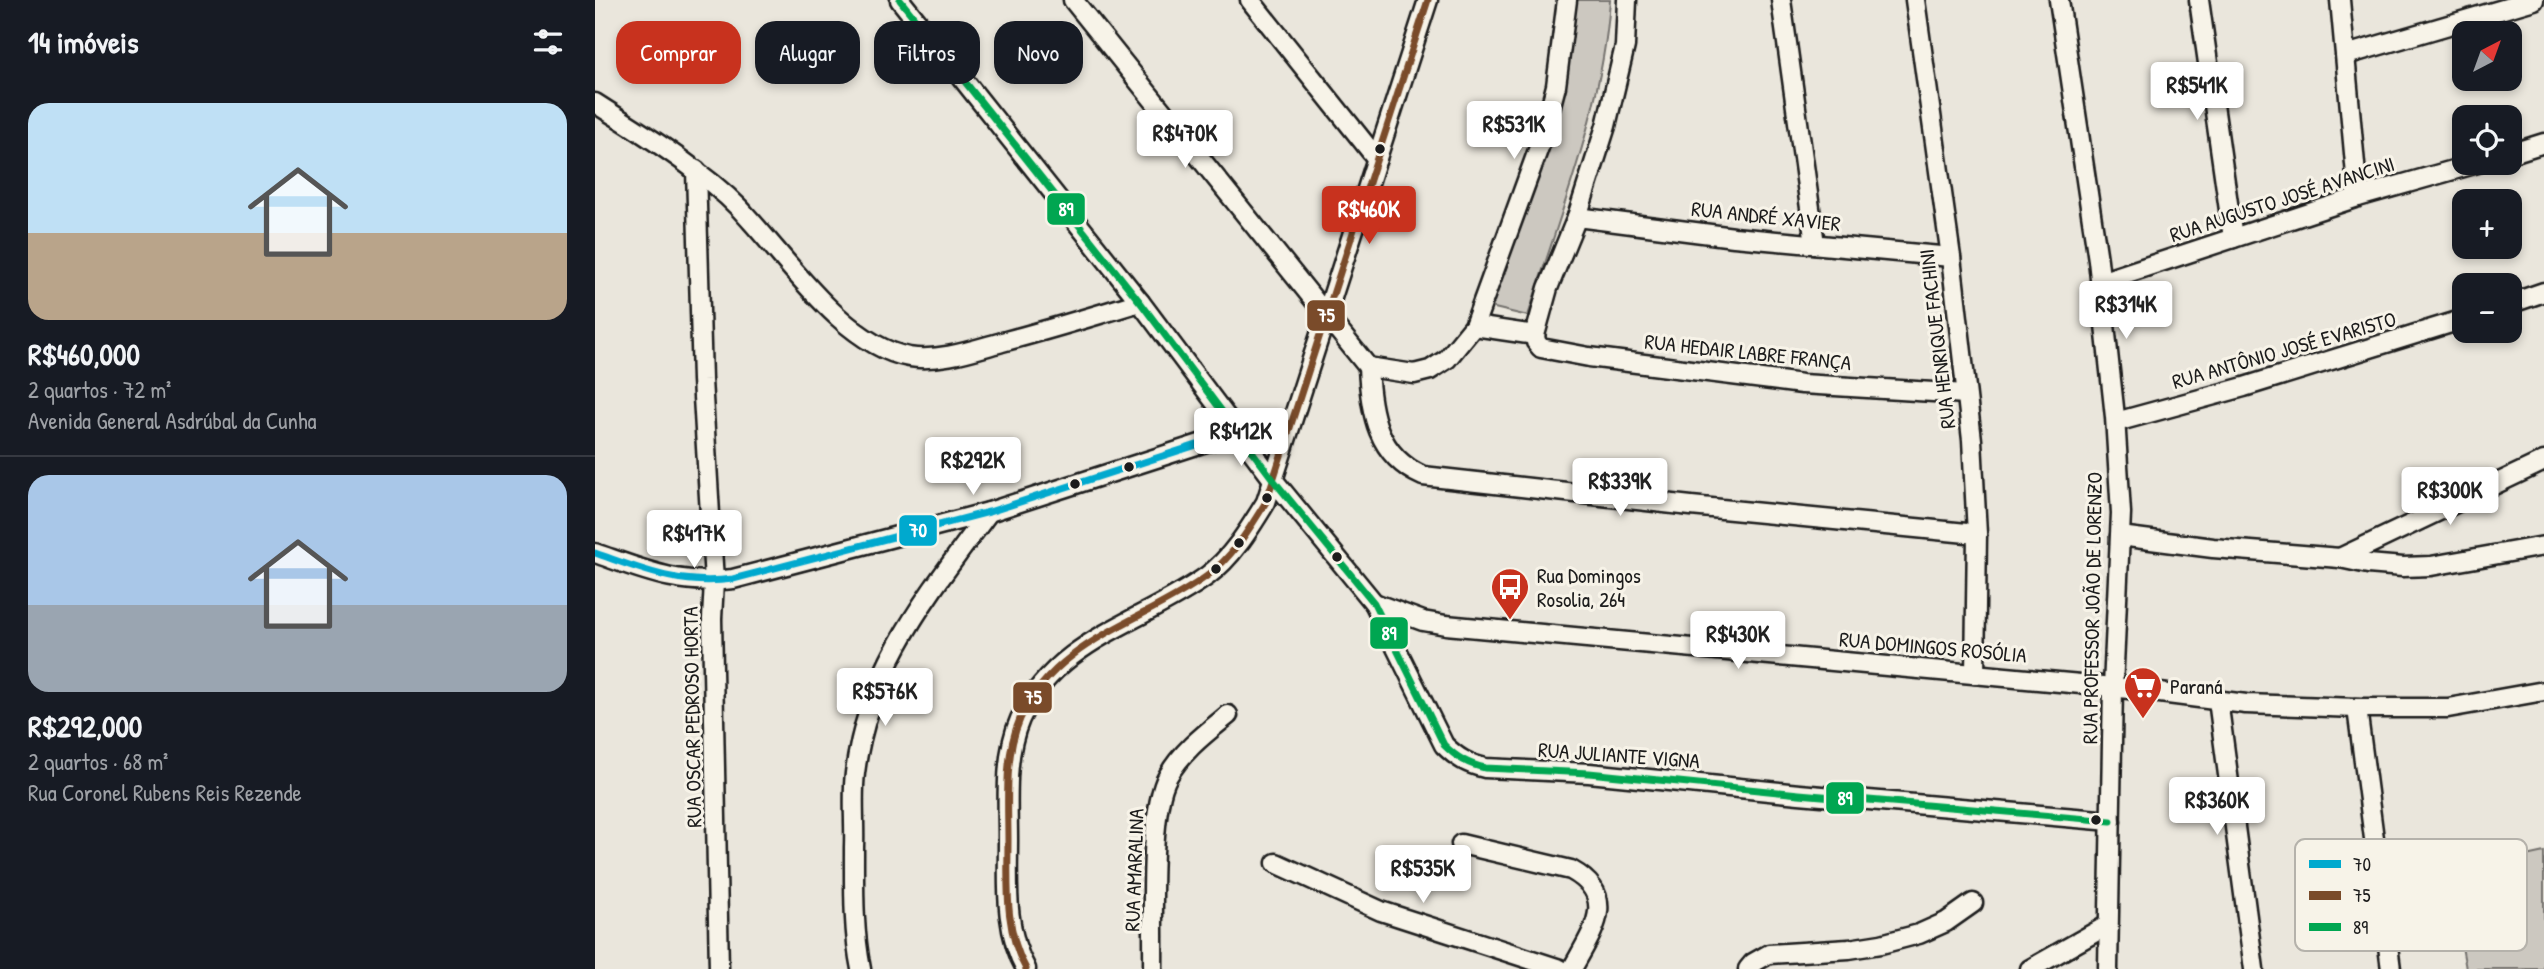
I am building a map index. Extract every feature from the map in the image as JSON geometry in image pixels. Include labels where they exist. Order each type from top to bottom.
[{"type":"street","name":"RUA JULIANTE VIGNA","points":[[900,0],[1140,302],[1275,482],[1374,603],[1444,745],[1454,755],[1469,764],[1485,768],[1589,773],[2111,821]]},
{"type":"street","points":[[1073,0],[1368,367],[1373,417],[1381,436],[1408,469],[1423,476],[1977,534]]},
{"type":"street","points":[[1250,0],[1377,159]]},
{"type":"street","points":[[1026,969],[1016,951],[1009,909],[1008,767],[1020,720],[1036,692],[1066,660],[1095,638],[1172,598],[1209,575],[1245,536],[1266,502],[1275,482],[1428,0]]},
{"type":"street","points":[[1368,367],[1414,374],[1430,370],[1447,359],[1474,326],[1542,139],[1556,86],[1567,0]]},
{"type":"street","points":[[1474,326],[1535,335],[1548,288],[1577,217],[1606,126],[1625,46],[1627,0]]},
{"type":"street","points":[[1781,0],[1815,244]]},
{"type":"street","name":"RUA HENRIQUE FACHINI","points":[[1915,0],[1951,257],[1972,440],[1977,534],[1975,674]]},
{"type":"street","name":"RUA PROFESSOR JOÃO DE LORENZO","points":[[2059,0],[2100,282],[2116,422],[2121,513],[2113,687],[2108,969]]},
{"type":"street","points":[[2199,0],[2233,238]]},
{"type":"street","points":[[2340,0],[2358,197]]},
{"type":"street","points":[[2346,55],[2534,0]]},
{"type":"street","points":[[595,103],[696,170],[748,217],[805,282],[849,326],[876,347],[909,357],[933,358],[973,350],[1140,302]]},
{"type":"street","points":[[2522,150],[2544,143]]},
{"type":"street","name":"RUA OSCAR PEDROSO HORTA","points":[[696,170],[702,380],[714,581],[712,619],[719,969]]},
{"type":"street","name":"RUA AUGUSTO JOSÉ AVANCINI","points":[[2100,282],[2358,197],[2452,170]]},
{"type":"street","name":"RUA ANDRÉ XAVIER","points":[[1577,217],[1951,257]]},
{"type":"street","points":[[2522,300],[2544,292]]},
{"type":"street","name":"RUA ANTÔNIO JOSÉ EVARISTO","points":[[2116,422],[2244,387],[2452,323]]},
{"type":"street","name":"RUA HEDAIR LABRE FRANÇA","points":[[1535,335],[1541,348],[1589,358],[1802,384],[1965,394]]},
{"type":"street","points":[[595,553],[670,578],[691,582],[714,581],[782,568],[989,512],[1237,432]]},
{"type":"street","points":[[2340,558],[2544,461]]},
{"type":"street","points":[[861,969],[854,886],[855,773],[872,696],[902,634],[927,594],[989,512]]},
{"type":"street","points":[[2120,536],[2403,567],[2431,566],[2544,546]]},
{"type":"street","name":"RUA DOMINGOS ROSÓLIA","points":[[1374,603],[1399,614],[1447,625],[2113,687],[2246,704],[2448,708],[2544,691]]},
{"type":"street","points":[[2218,700],[2254,969]]},
{"type":"street","points":[[2357,708],[2374,839]]},
{"type":"street","name":"RUA AMARALINA","points":[[1153,969],[1155,839],[1159,800],[1166,779],[1176,764],[1191,746],[1228,715]]},
{"type":"street","points":[[1461,844],[1571,870],[1587,879],[1596,890],[1599,906],[1595,925],[1572,969]]},
{"type":"street","points":[[1276,863],[1381,911],[1560,969]]},
{"type":"street","points":[[1748,969],[1769,954],[1849,949],[1919,934],[1946,922],[1973,903]]},
{"type":"street","points":[[2030,969],[2108,925]]},
{"type":"street","points":[[2389,951],[2391,969]]},
{"type":"shaded area","points":[[1571,0],[1610,0],[1606,40],[1599,80],[1578,160],[1528,316],[1486,306],[1567,77]]},
{"type":"shaded area","points":[[2544,852],[2544,969],[2466,969],[2463,951],[2527,951],[2527,856]]},
{"type":"transit line","name":"89","points":[[900,0],[1140,302],[1275,482],[1374,603],[1444,745],[1458,757],[1485,768],[1589,773],[2111,821]]},
{"type":"transit line","name":"75","points":[[1026,969],[1014,939],[1008,890],[1009,763],[1020,719],[1036,692],[1078,651],[1182,592],[1216,569],[1240,542],[1266,502],[1428,0]]},
{"type":"transit line","name":"70","points":[[595,553],[662,575],[696,580],[733,579],[989,512],[1237,432]]},
{"type":"place","name":"Rua Domingos Rosolia, 264","points":[[1510,621]]},
{"type":"place","name":"Paraná","points":[[2143,720]]}]
